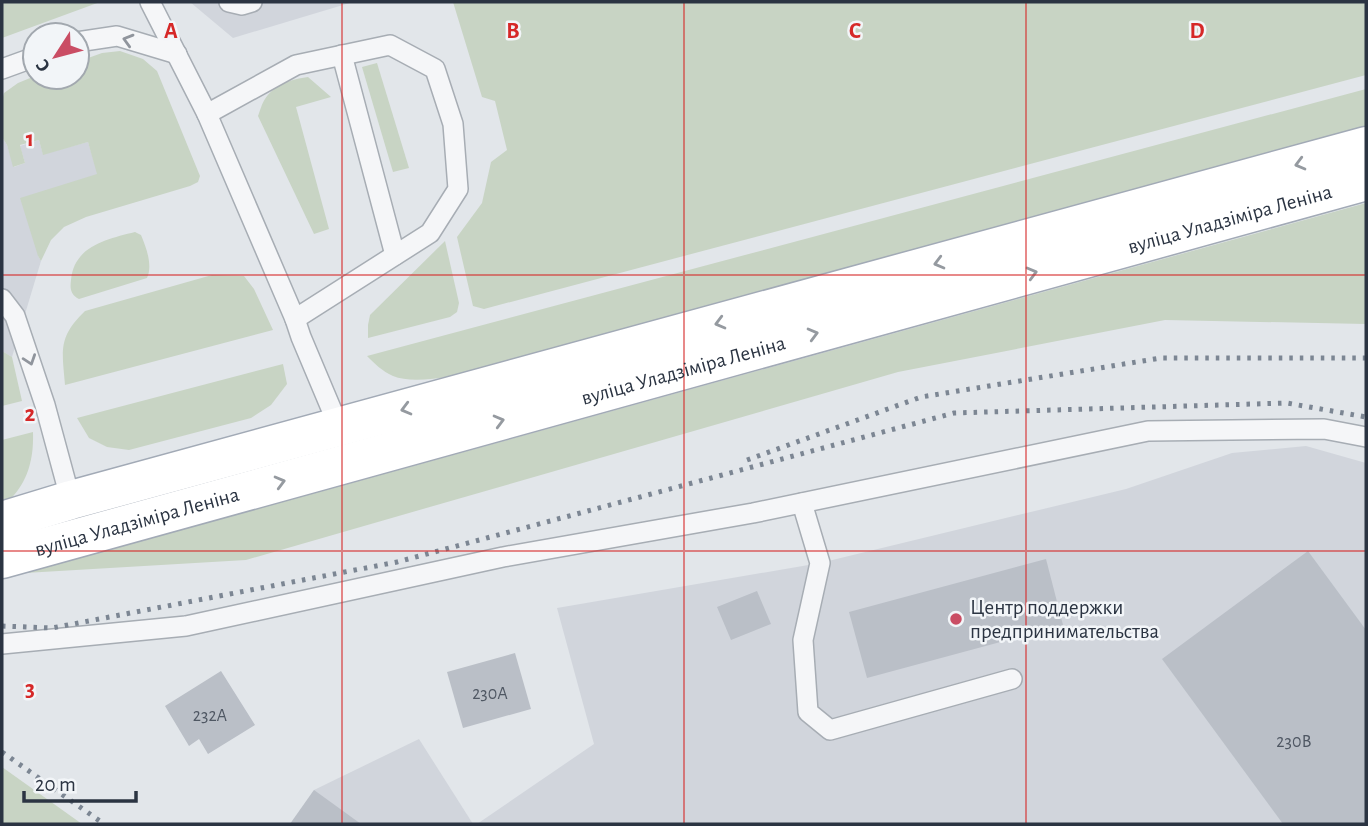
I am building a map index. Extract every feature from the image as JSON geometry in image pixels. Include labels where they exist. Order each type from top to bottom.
[{"type":"main road","name":"вуліца Уладзіміра Леніна","points":[[2,559],[78,537],[346,445],[1366,146]]},
{"type":"main road","name":"вуліца Уладзіміра Леніна","points":[[2,521],[71,500],[346,445],[1366,181]]},
{"type":"lane","points":[[150,2],[207,114],[295,318],[346,445]]},
{"type":"lane","points":[[229,2],[242,5],[252,2]]},
{"type":"lane","points":[[91,40],[117,36],[177,54]]},
{"type":"lane","points":[[207,114],[296,65],[390,45],[435,69],[453,124],[458,189],[430,233],[295,318]]},
{"type":"lane","points":[[342,55],[395,255]]},
{"type":"lane","points":[[2,69],[21,62]]},
{"type":"lane","points":[[2,299],[46,405],[78,537]]},
{"type":"lane","points":[[2,644],[186,626],[503,557],[802,503],[1148,432],[1324,429],[1366,437]]},
{"type":"lane","points":[[802,503],[820,563],[803,640],[808,712],[830,730],[1012,679]]},
{"type":"shaded area","points":[[190,2],[353,2],[233,38]]},
{"type":"shaded area","points":[[2,137],[14,167],[25,163],[20,146],[39,140],[43,154],[88,142],[98,174],[38,256],[41,261],[12,357],[2,351]]},
{"type":"shaded area","points":[[1306,446],[1366,463],[1366,824],[477,824],[594,744],[557,608],[820,563],[1126,489],[1232,453]]},
{"type":"shaded area","points":[[419,739],[473,824],[290,824],[314,790]]},
{"type":"green space","points":[[2,2],[100,2],[48,21],[21,21],[21,31],[2,38]]},
{"type":"green space","points":[[453,2],[1366,2],[1366,75],[484,309],[473,306],[457,237],[482,203],[491,162],[507,150],[495,101],[482,97]]},
{"type":"green space","points":[[120,51],[143,59],[157,71],[200,176],[198,182],[190,186],[86,217],[64,227],[51,240],[41,261],[20,198],[97,174],[88,142],[43,155],[39,140],[20,145],[25,163],[13,167],[2,137],[4,93],[21,82],[21,91],[91,91],[91,57]]},
{"type":"green space","points":[[377,63],[409,168],[393,172],[362,67]]},
{"type":"green space","points":[[308,77],[331,97],[296,107],[329,229],[314,234],[258,116],[264,101],[279,86]]},
{"type":"green space","points":[[1366,89],[1366,135],[480,372],[436,379],[402,379],[385,372],[367,356]]},
{"type":"green space","points":[[1366,203],[1366,324],[1165,320],[898,372],[246,560],[25,573]]},
{"type":"green space","points":[[135,232],[141,235],[147,250],[147,278],[79,299],[74,295],[71,291],[73,268],[78,259],[103,241]]},
{"type":"green space","points":[[445,241],[459,303],[457,312],[450,317],[368,338],[370,315]]},
{"type":"green space","points":[[212,275],[244,276],[254,289],[273,330],[65,385],[63,353],[66,337],[85,311]]},
{"type":"green space","points":[[2,351],[12,357],[22,401],[2,406]]},
{"type":"green space","points":[[283,364],[287,384],[271,405],[251,418],[129,450],[107,447],[89,438],[77,418]]},
{"type":"green space","points":[[33,432],[32,454],[27,474],[17,491],[2,507],[2,440]]},
{"type":"green space","points":[[2,767],[82,824],[2,824]]},
{"type":"building","points":[[1308,551],[1366,630],[1366,824],[1283,824],[1162,659]]},
{"type":"building","name":"Центр поддержки предпринимательства","points":[[1046,559],[1063,625],[867,678],[849,612]]},
{"type":"building","points":[[757,591],[771,624],[731,640],[717,607]]},
{"type":"building","points":[[515,653],[531,709],[463,728],[447,672]]},
{"type":"building","points":[[221,671],[255,725],[208,754],[199,739],[189,746],[165,706]]},
{"type":"building","points":[[314,790],[361,824],[290,824]]},
{"type":"railway","points":[[747,460],[921,397],[1161,358],[1366,358]]},
{"type":"railway","points":[[2,626],[52,628],[397,562],[954,413],[1287,403],[1366,417]]},
{"type":"railway","points":[[2,752],[104,824]]},
{"type":"place","name":"Центр поддержки предпринимательства","points":[[956,619]]}]
